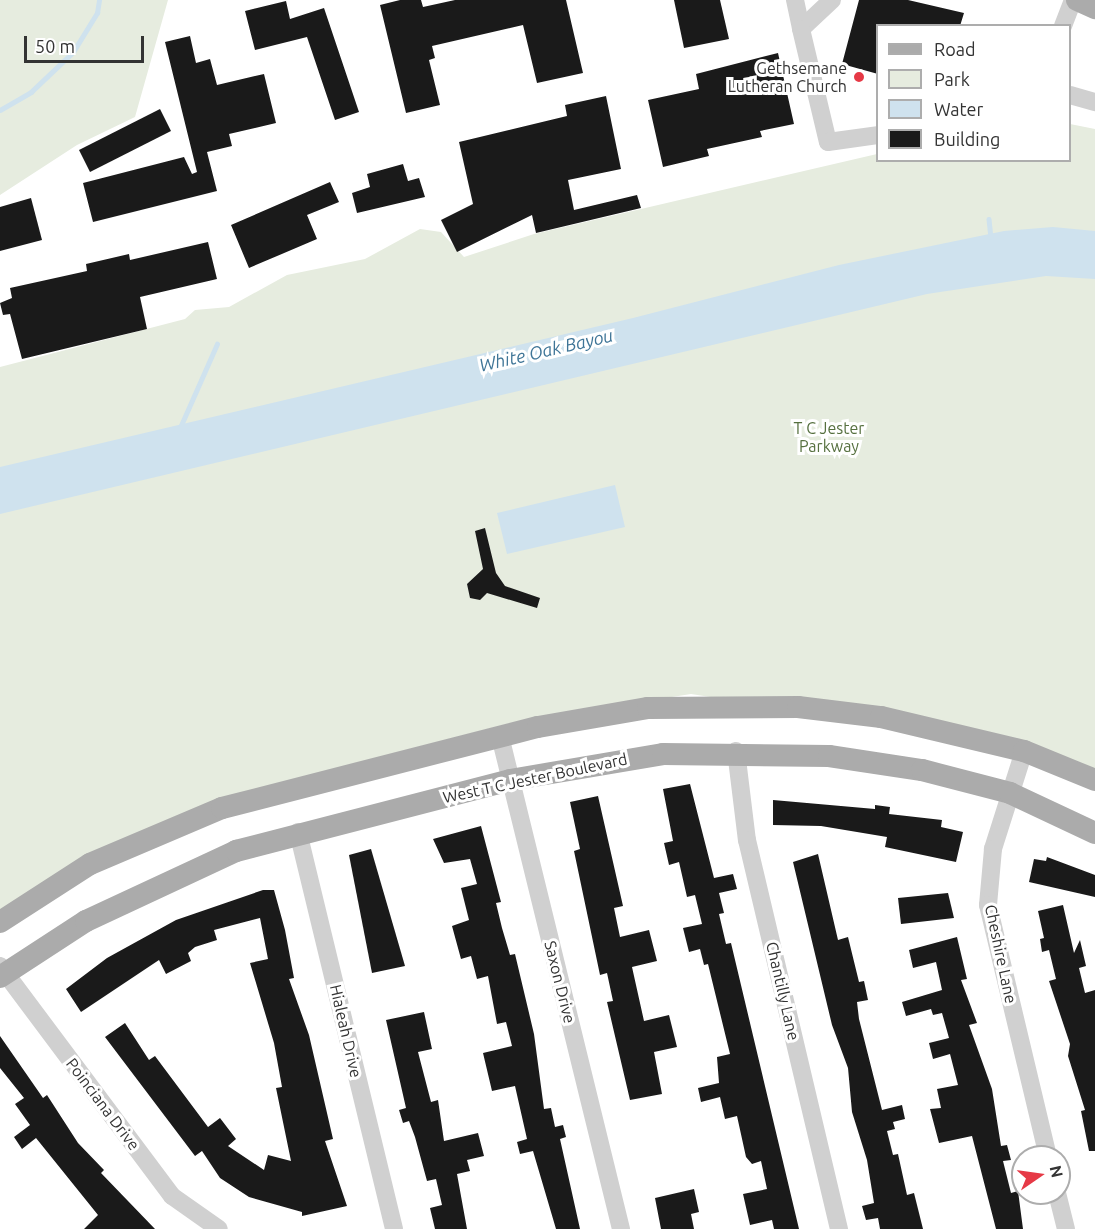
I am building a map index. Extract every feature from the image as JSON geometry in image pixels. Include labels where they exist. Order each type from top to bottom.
[{"type":"main road","points":[[1075,0],[1095,8]]},
{"type":"main road","points":[[0,922],[90,864],[163,830],[297,785],[500,736],[648,708],[798,707],[954,731],[1024,751],[1095,780]]},
{"type":"main road","name":"West T C Jester Boulevard","points":[[2,972],[86,921],[157,884],[236,851],[298,832],[510,780],[651,755],[736,751],[829,756],[922,770],[1010,793],[1095,832]]},
{"type":"street","points":[[795,0],[828,142],[876,135]]},
{"type":"street","points":[[801,29],[832,0]]},
{"type":"street","points":[[1064,24],[1075,0]]},
{"type":"street","points":[[1071,95],[1095,102]]},
{"type":"street","name":"Saxon Drive","points":[[500,736],[621,1229]]},
{"type":"street","name":"Chantilly Lane","points":[[736,751],[747,840],[839,1229]]},
{"type":"street","name":"Cheshire Lane","points":[[1024,751],[993,849],[988,905],[1045,1145]]},
{"type":"street","name":"Hialeah Drive","points":[[298,832],[394,1229]]},
{"type":"street","name":"Poinciana Drive","points":[[2,972],[172,1196],[219,1229]]},
{"type":"street","points":[[1060,1205],[1066,1229]]},
{"type":"green space","points":[[0,0],[168,0],[135,117],[77,145],[0,195]]},
{"type":"green space","name":"T C Jester Parkway","points":[[1071,124],[1095,129],[1095,770],[1038,748],[691,694],[519,721],[278,783],[0,913],[0,367],[185,319],[195,310],[229,307],[287,275],[365,259],[420,229],[441,232],[464,257],[534,234],[876,154],[876,162],[1071,162]]},
{"type":"water","name":"White Oak Bayou","points":[[1053,227],[1095,231],[1095,279],[1046,276],[927,294],[0,514],[0,467],[633,318],[839,265],[1004,231]]},
{"type":"water","points":[[615,485],[625,527],[507,554],[497,513]]},
{"type":"building","points":[[400,0],[421,0],[423,7],[455,0],[566,0],[583,73],[537,83],[523,25],[432,46],[435,58],[429,60],[440,105],[406,113],[380,5]]},
{"type":"building","points":[[674,0],[720,0],[729,39],[684,48]]},
{"type":"building","points":[[859,0],[908,0],[964,13],[961,24],[876,24],[876,73],[842,64]]},
{"type":"building","points":[[286,1],[290,19],[324,8],[359,112],[335,120],[307,37],[255,50],[245,11]]},
{"type":"building","points":[[190,36],[196,63],[210,59],[217,85],[264,74],[276,123],[229,134],[232,146],[207,152],[217,191],[93,222],[83,183],[184,157],[192,174],[197,172],[165,42]]},
{"type":"building","points":[[778,53],[794,124],[760,131],[762,137],[707,149],[709,156],[663,167],[648,100],[699,89],[696,74]]},
{"type":"building","points":[[606,96],[621,169],[568,180],[574,210],[637,195],[641,208],[536,233],[532,215],[457,252],[441,220],[473,204],[459,142],[567,116],[565,105]]},
{"type":"building","points":[[160,109],[171,131],[90,172],[79,150]]},
{"type":"building","points":[[403,164],[408,181],[419,178],[425,197],[357,213],[352,193],[370,187],[367,174]]},
{"type":"building","points":[[330,182],[339,202],[307,215],[317,239],[249,268],[231,225]]},
{"type":"building","points":[[31,198],[42,240],[0,251],[0,207]]},
{"type":"building","points":[[208,242],[217,279],[140,297],[147,329],[22,359],[10,314],[3,315],[0,303],[12,298],[10,288],[87,271],[86,264],[129,254],[130,260]]},
{"type":"building","points":[[485,528],[496,573],[505,586],[540,598],[537,608],[487,593],[480,600],[470,598],[467,584],[483,569],[475,531]]},
{"type":"building","points":[[690,784],[714,878],[733,874],[737,889],[719,893],[724,913],[719,914],[726,944],[731,943],[799,1229],[774,1229],[772,1220],[750,1225],[743,1194],[767,1189],[761,1161],[752,1164],[746,1157],[737,1116],[725,1119],[720,1097],[701,1102],[698,1088],[719,1083],[717,1057],[730,1054],[708,964],[704,965],[700,949],[689,952],[683,928],[702,924],[695,895],[687,897],[679,862],[669,865],[664,843],[673,841],[663,789]]},
{"type":"building","points":[[598,796],[623,906],[614,908],[620,937],[649,930],[657,961],[632,967],[644,1021],[669,1015],[677,1047],[654,1052],[662,1094],[630,1100],[607,1002],[613,1001],[607,973],[600,975],[574,851],[580,849],[570,802]]},
{"type":"building","points":[[773,800],[875,809],[875,805],[890,807],[889,814],[942,820],[941,827],[963,832],[956,862],[885,847],[887,837],[821,826],[773,825]]},
{"type":"building","points":[[481,826],[501,902],[496,903],[502,928],[510,955],[515,954],[534,1034],[544,1109],[551,1108],[555,1127],[563,1125],[566,1137],[560,1139],[580,1229],[556,1229],[533,1151],[520,1154],[517,1142],[527,1139],[515,1086],[492,1091],[483,1053],[512,1046],[506,1022],[497,1024],[488,976],[477,979],[471,956],[461,959],[452,926],[469,920],[461,888],[477,884],[470,859],[444,863],[433,839]]},
{"type":"building","points":[[371,849],[405,966],[372,973],[349,855]]},
{"type":"building","points":[[818,854],[838,940],[848,937],[859,982],[864,981],[868,1000],[857,1002],[859,1019],[882,1110],[902,1105],[905,1119],[893,1122],[895,1129],[887,1131],[893,1155],[898,1154],[907,1195],[914,1193],[923,1229],[880,1229],[878,1218],[866,1220],[862,1206],[874,1203],[867,1160],[852,1112],[848,1068],[832,1025],[793,862]]},
{"type":"building","points":[[1047,857],[1095,875],[1095,897],[1029,882],[1034,859],[1046,861]]},
{"type":"building","points":[[263,890],[274,890],[285,930],[294,978],[289,979],[309,1035],[333,1139],[325,1141],[347,1206],[302,1216],[302,1212],[249,1197],[220,1178],[202,1151],[195,1156],[105,1037],[125,1023],[149,1060],[155,1056],[208,1127],[220,1118],[236,1139],[228,1146],[264,1170],[268,1155],[291,1161],[276,1088],[282,1087],[274,1043],[250,963],[268,959],[260,918],[214,930],[217,940],[195,947],[188,953],[191,961],[166,974],[159,960],[81,1012],[66,989],[107,958],[176,920]]},
{"type":"building","points":[[948,893],[954,918],[901,924],[898,898]]},
{"type":"building","points":[[1063,905],[1074,953],[1080,940],[1086,966],[1079,968],[1085,993],[1095,990],[1095,1151],[1089,1151],[1081,1111],[1085,1110],[1068,1056],[1070,1044],[1049,981],[1056,979],[1049,950],[1042,952],[1040,939],[1044,938],[1038,911]]},
{"type":"building","points":[[957,937],[967,979],[961,980],[977,1023],[969,1025],[992,1089],[1001,1146],[1007,1145],[1011,1160],[1003,1161],[1011,1193],[1011,1205],[1020,1205],[1023,1229],[996,1229],[972,1136],[939,1143],[930,1109],[941,1108],[937,1089],[958,1085],[950,1054],[933,1059],[929,1043],[949,1038],[942,1013],[933,1015],[931,1009],[906,1016],[902,1002],[942,990],[936,962],[913,968],[909,950]]},
{"type":"building","points":[[424,1012],[432,1049],[418,1052],[431,1102],[438,1100],[444,1141],[478,1133],[484,1156],[467,1160],[470,1171],[457,1174],[467,1229],[435,1229],[430,1208],[442,1205],[436,1179],[427,1181],[409,1121],[403,1123],[399,1110],[406,1108],[386,1020]]},
{"type":"building","points":[[0,1036],[43,1098],[47,1095],[78,1143],[104,1170],[101,1173],[155,1229],[84,1229],[98,1215],[36,1138],[22,1149],[14,1137],[30,1125],[15,1104],[24,1098],[0,1068]]},
{"type":"building","points":[[694,1189],[699,1212],[691,1214],[694,1229],[661,1229],[655,1198]]},
{"type":"waterway","points":[[0,110],[31,92],[73,52],[97,13],[99,0]]},
{"type":"waterway","points":[[989,219],[991,237]]},
{"type":"waterway","points":[[179,430],[217,344]]},
{"type":"place","name":"Gethsemane Lutheran Church","points":[[859,77]]}]
